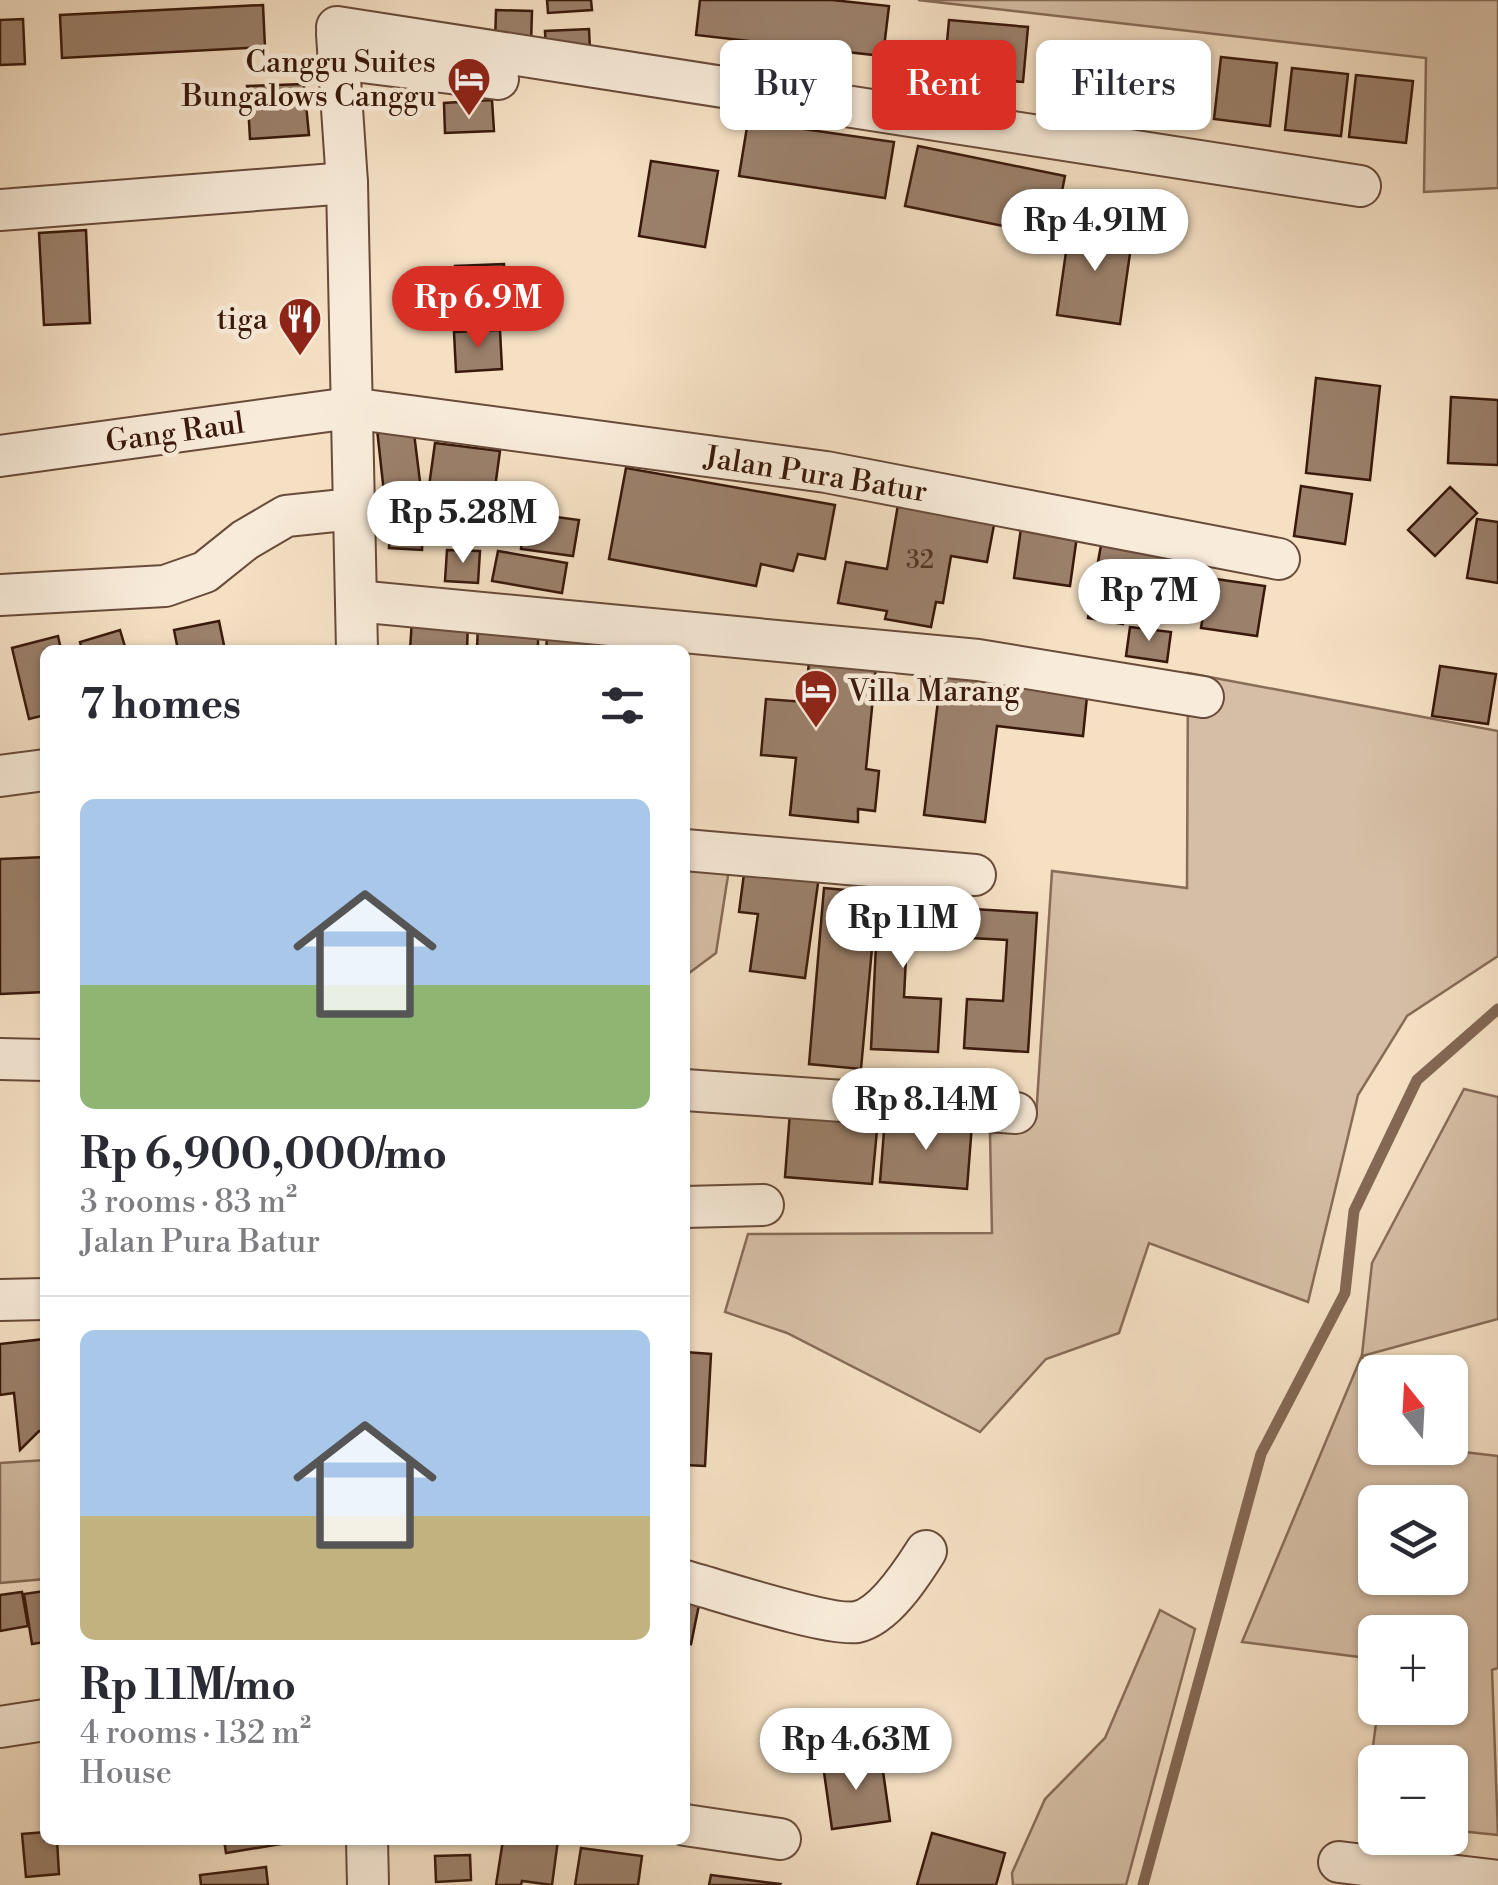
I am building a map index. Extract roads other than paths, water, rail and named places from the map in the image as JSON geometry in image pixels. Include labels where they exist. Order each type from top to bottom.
[{"type":"street","points":[[337,29],[705,104],[1087,170]]},
{"type":"street","points":[[337,29],[346,183],[357,645]]},
{"type":"street","points":[[337,29],[1360,186]]},
{"type":"street","points":[[0,210],[346,183]]},
{"type":"street","name":"Gang Raul","points":[[0,456],[350,408]]},
{"type":"street","name":"Jalan Pura Batur","points":[[350,408],[826,472],[1279,559]]},
{"type":"street","points":[[0,595],[166,586],[204,572],[245,540],[286,516],[352,509]]},
{"type":"street","points":[[356,601],[978,660],[1203,697]]},
{"type":"street","points":[[0,776],[40,771]]},
{"type":"street","points":[[690,850],[975,875]]},
{"type":"street","points":[[0,1060],[40,1060]]},
{"type":"street","points":[[690,1090],[1016,1112]]},
{"type":"street","points":[[690,1207],[763,1205]]},
{"type":"street","points":[[0,1300],[40,1300]]},
{"type":"street","points":[[690,1582],[821,1617],[857,1622],[876,1612],[901,1588],[926,1551]]},
{"type":"street","points":[[0,1728],[40,1721]]},
{"type":"street","points":[[690,1826],[780,1840]]},
{"type":"street","points":[[367,1845],[368,1885]]},
{"type":"street","points":[[1339,1862],[1498,1881]]},
{"type":"waterway","points":[[1143,1885],[1261,1454],[1345,1293],[1354,1211],[1417,1080],[1498,1009]]},
{"type":"place","name":"Canggu Suites Bungalows Canggu","points":[[469,117]]},
{"type":"place","name":"tiga","points":[[300,357]]},
{"type":"place","name":"Villa Marang","points":[[816,729]]}]
